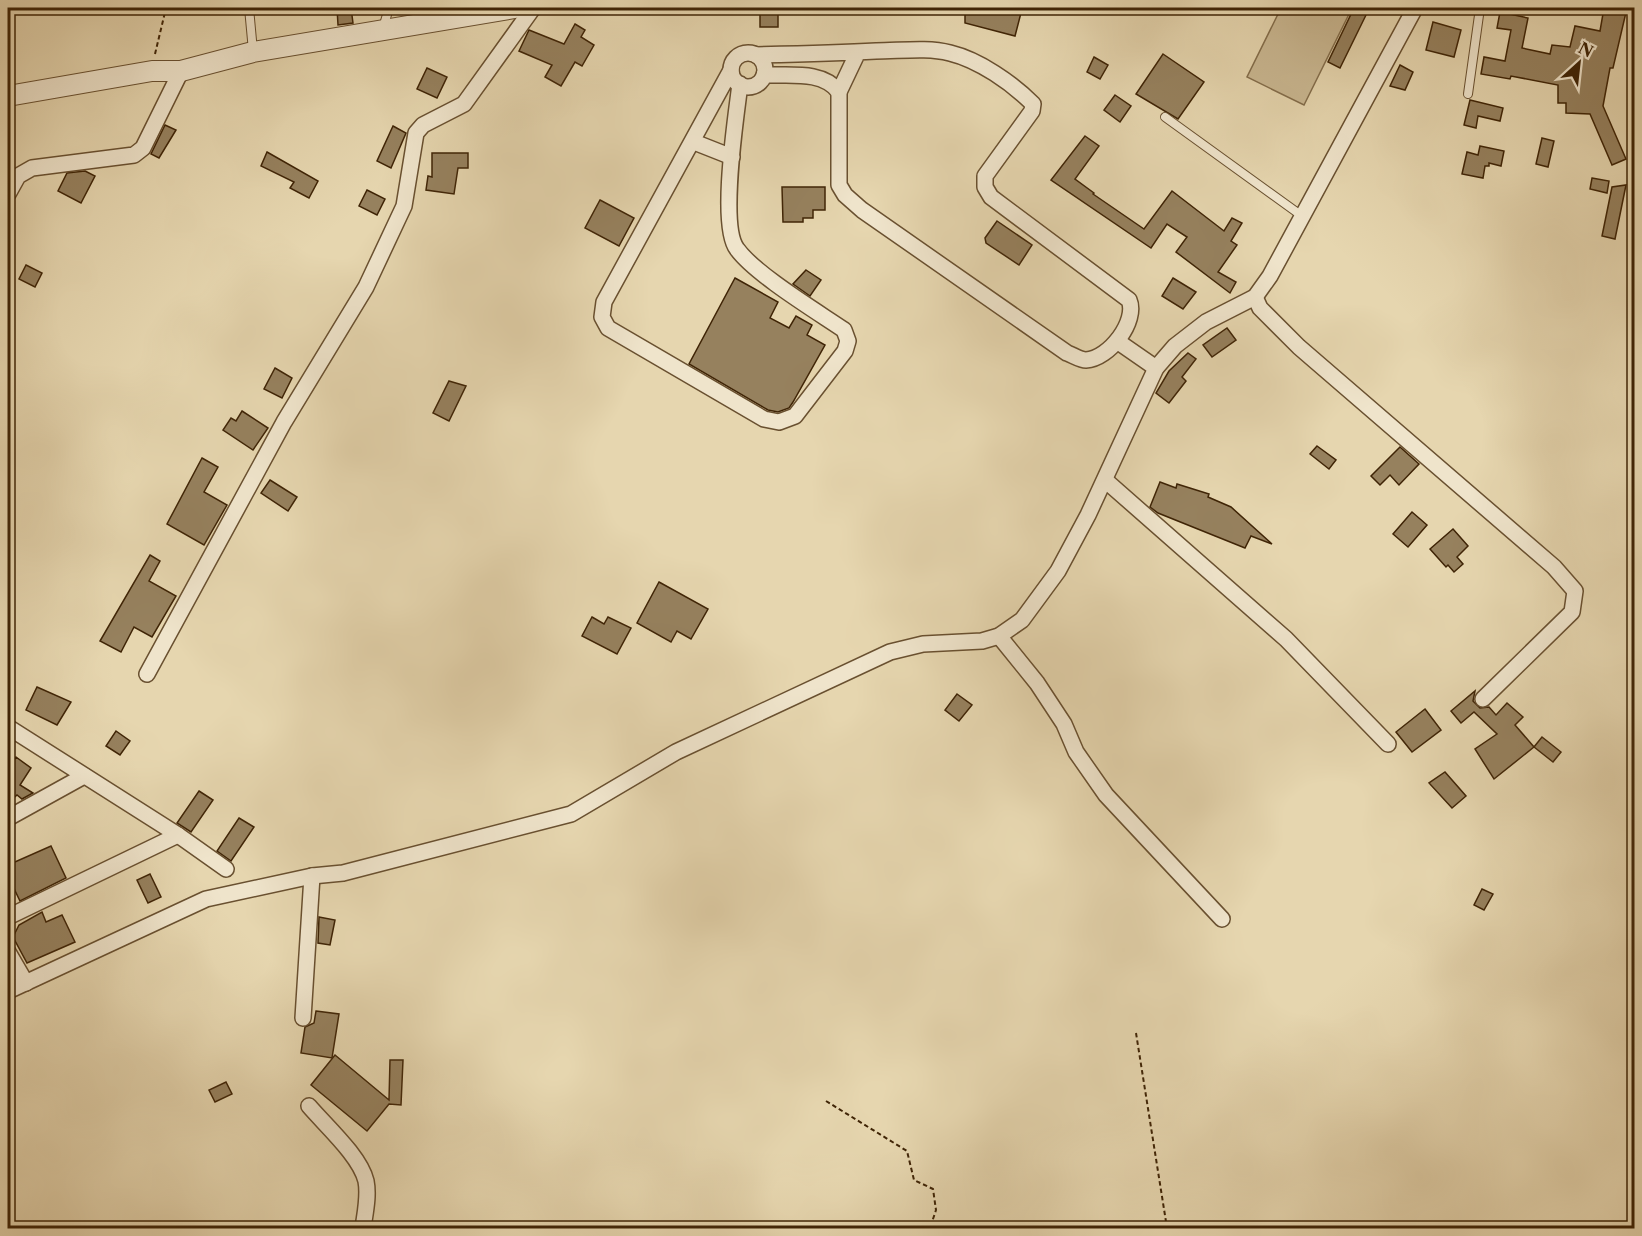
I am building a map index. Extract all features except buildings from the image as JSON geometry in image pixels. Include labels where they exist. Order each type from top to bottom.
[{"type":"street","points":[[8,96],[152,71],[181,71],[253,52],[383,28],[515,8]]},
{"type":"street","points":[[147,674],[284,422],[366,287],[404,206],[416,133],[423,125],[435,122],[464,104],[533,8]]},
{"type":"street","points":[[8,991],[206,899],[312,876],[343,873],[571,814],[676,752],[890,652],[923,644],[982,640],[999,636],[1022,620],[1058,571],[1105,480],[1156,368],[1175,346],[1206,322],[1255,297],[1270,276],[1416,8]]},
{"type":"street","points":[[731,70],[740,84],[732,157],[729,232],[736,249],[758,268],[844,330],[848,341],[845,351],[795,416],[779,422],[764,419],[608,328],[602,317],[604,302],[694,142],[731,70],[739,56],[756,55],[858,52],[926,50],[951,53],[978,64],[1022,93],[1033,104],[1032,111],[985,176],[986,187],[991,197],[1130,300],[1131,316],[1117,341],[1099,356],[1084,360],[1067,353],[871,217],[844,195],[839,185],[838,92],[858,52]]},
{"type":"street","points":[[740,84],[757,84],[764,75],[763,64],[756,55]]},
{"type":"street","points":[[8,194],[18,176],[32,168],[134,155],[143,148],[181,71]]},
{"type":"street","points":[[764,75],[820,77],[832,84],[838,92]]},
{"type":"street","points":[[694,142],[732,157]]},
{"type":"street","points":[[1255,297],[1260,308],[1299,347],[1554,567],[1575,591],[1572,612],[1483,699]]},
{"type":"street","points":[[1117,341],[1156,368]]},
{"type":"street","points":[[1105,480],[1286,639],[1388,744]]},
{"type":"street","points":[[999,636],[1037,683],[1064,724],[1076,752],[1106,795],[1222,918]]},
{"type":"street","points":[[8,727],[178,835],[226,869]]},
{"type":"street","points":[[8,818],[84,776]]},
{"type":"street","points":[[8,917],[178,835]]},
{"type":"street","points":[[303,1018],[312,876]]},
{"type":"street","points":[[8,952],[26,983]]},
{"type":"street","points":[[309,1106],[359,1164],[366,1180],[368,1194],[363,1228]]},
{"type":"lane","points":[[249,8],[253,52]]},
{"type":"lane","points":[[383,28],[389,8]]},
{"type":"lane","points":[[1468,94],[1480,8]]},
{"type":"lane","points":[[1165,117],[1302,216]]},
{"type":"path","points":[[152,71],[166,8]]},
{"type":"path","points":[[1136,1034],[1167,1228]]},
{"type":"path","points":[[826,1101],[907,1151],[914,1180],[933,1189],[936,1210],[930,1228]]},
{"type":"shaded area","points":[[1281,8],[1352,8],[1304,105],[1247,77]]}]
